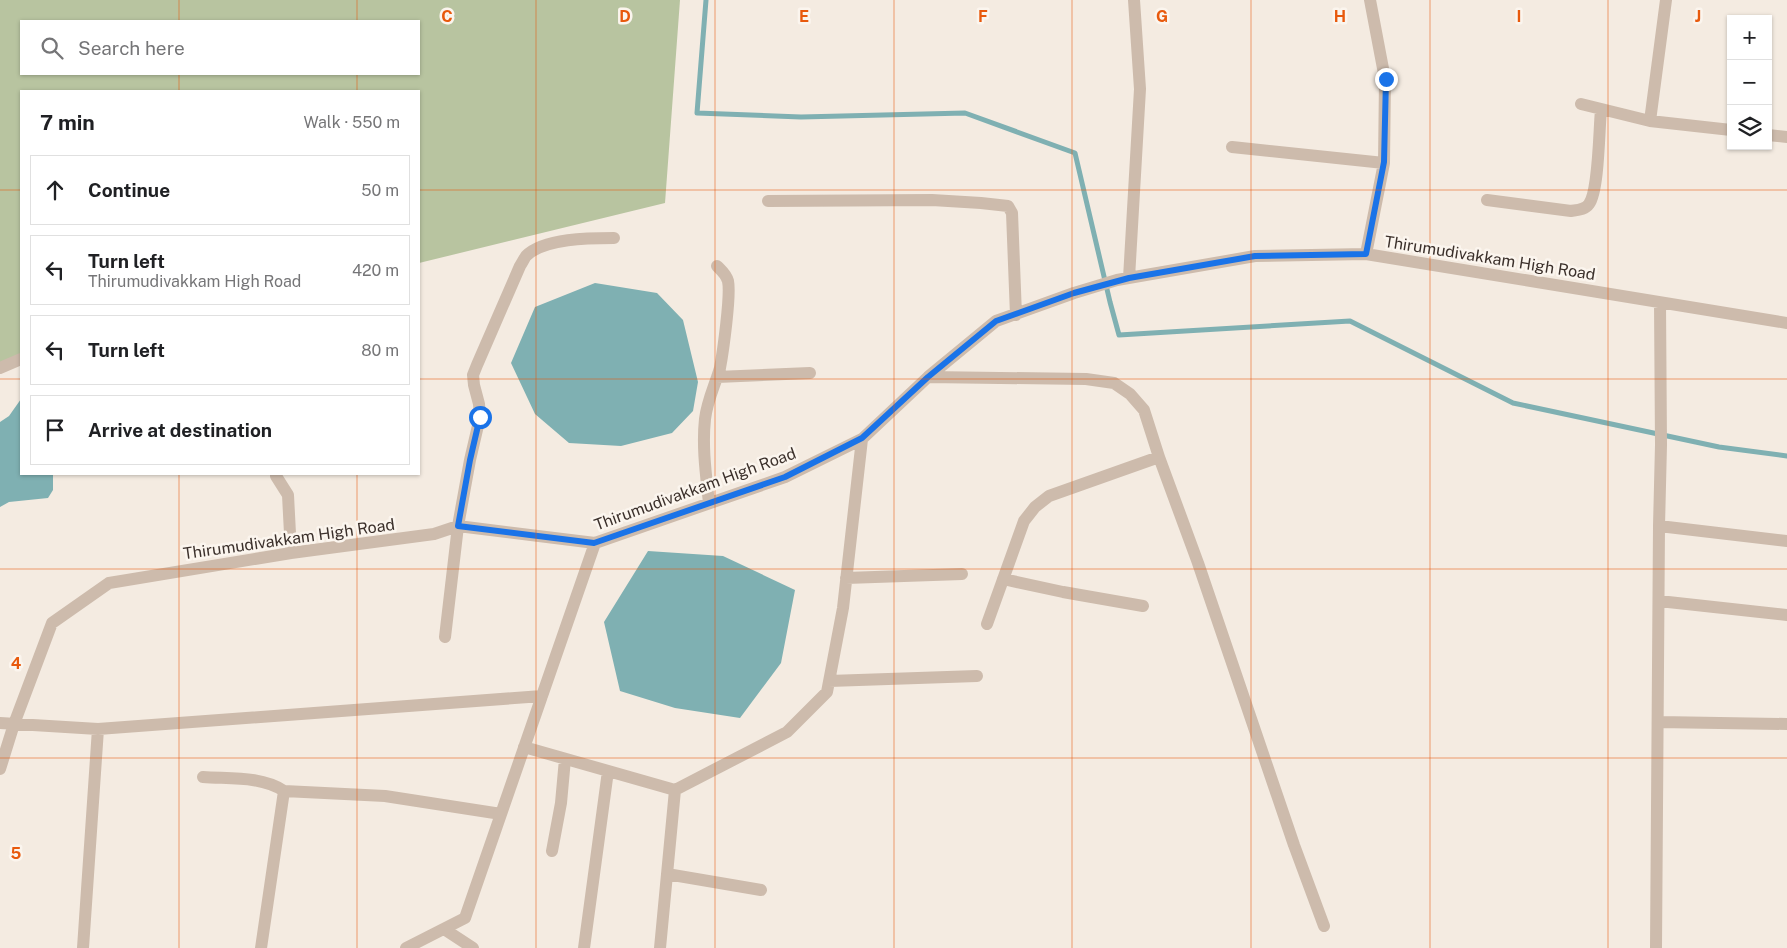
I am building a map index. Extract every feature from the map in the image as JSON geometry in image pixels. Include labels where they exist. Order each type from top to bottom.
[{"type":"street","points":[[1123,279],[1140,89],[1134,0]]},
{"type":"street","points":[[1366,254],[1384,162],[1386,79],[1370,0]]},
{"type":"street","points":[[1650,121],[1666,0]]},
{"type":"street","points":[[1581,104],[1650,121],[1727,130]]},
{"type":"street","points":[[1487,200],[1571,211],[1582,209],[1589,204],[1596,171],[1601,110]]},
{"type":"street","points":[[1772,135],[1787,137]]},
{"type":"street","points":[[1232,147],[1384,162]]},
{"type":"street","points":[[768,201],[932,200],[1008,206],[1012,214],[1016,315]]},
{"type":"street","points":[[445,637],[458,526],[480,417],[473,375],[520,266],[527,256],[538,249],[554,244],[584,239],[614,238]]},
{"type":"street","name":"Thirumudivakkam High Road","points":[[0,769],[14,724],[52,623],[109,583],[291,553],[434,534],[458,526],[594,543],[785,477],[862,438],[928,377],[996,321],[1074,293],[1123,279],[1255,256],[1366,254],[1787,323]]},
{"type":"street","points":[[709,503],[704,460],[705,419],[717,377],[728,302],[728,283],[725,274],[717,266]]},
{"type":"street","points":[[1656,948],[1661,444],[1660,303]]},
{"type":"street","points":[[0,368],[20,359]]},
{"type":"street","points":[[717,377],[810,373]]},
{"type":"street","points":[[928,377],[1086,380],[1114,383],[1130,394],[1144,410],[1324,926]]},
{"type":"street","points":[[524,747],[675,790],[787,732],[827,692],[843,608],[862,438]]},
{"type":"street","points":[[987,624],[1024,521],[1035,507],[1049,496],[1159,457]]},
{"type":"street","points":[[276,476],[288,495],[291,553]]},
{"type":"street","points":[[1659,526],[1787,541]]},
{"type":"street","points":[[406,948],[410,944],[465,918],[594,543]]},
{"type":"street","points":[[846,578],[962,574]]},
{"type":"street","points":[[1003,579],[1143,606]]},
{"type":"street","points":[[1659,601],[1787,615]]},
{"type":"street","points":[[829,681],[977,676]]},
{"type":"street","points":[[0,722],[98,729],[542,696]]},
{"type":"street","points":[[1659,722],[1787,724]]},
{"type":"street","points":[[83,948],[98,729]]},
{"type":"street","points":[[552,851],[561,803],[565,759]]},
{"type":"street","points":[[584,948],[608,771]]},
{"type":"street","points":[[203,777],[263,782],[274,785],[284,791],[386,796],[501,814]]},
{"type":"street","points":[[660,948],[675,790]]},
{"type":"street","points":[[261,948],[284,791]]},
{"type":"street","points":[[667,874],[761,890]]},
{"type":"street","points":[[444,929],[473,948]]},
{"type":"green space","points":[[0,0],[680,0],[665,203],[420,263],[420,90],[20,90],[20,360],[0,366]]},
{"type":"water","points":[[595,283],[657,293],[683,320],[698,382],[693,411],[672,433],[621,446],[569,443],[535,414],[511,363],[535,307]]},
{"type":"water","points":[[20,400],[20,475],[53,475],[53,490],[48,498],[9,502],[0,507],[0,422],[9,416]]},
{"type":"water","points":[[648,551],[723,556],[795,590],[781,663],[740,718],[675,708],[620,691],[604,622]]},
{"type":"waterway","points":[[706,0],[697,113],[801,117],[965,113],[1075,153],[1119,335],[1350,321],[1513,403],[1719,447],[1787,456]]},
{"type":"route","points":[[480,417],[475,434],[458,526],[594,543],[785,477],[862,438],[928,377],[996,321],[1117,280],[1255,256],[1366,254],[1384,162],[1386,79]]}]
